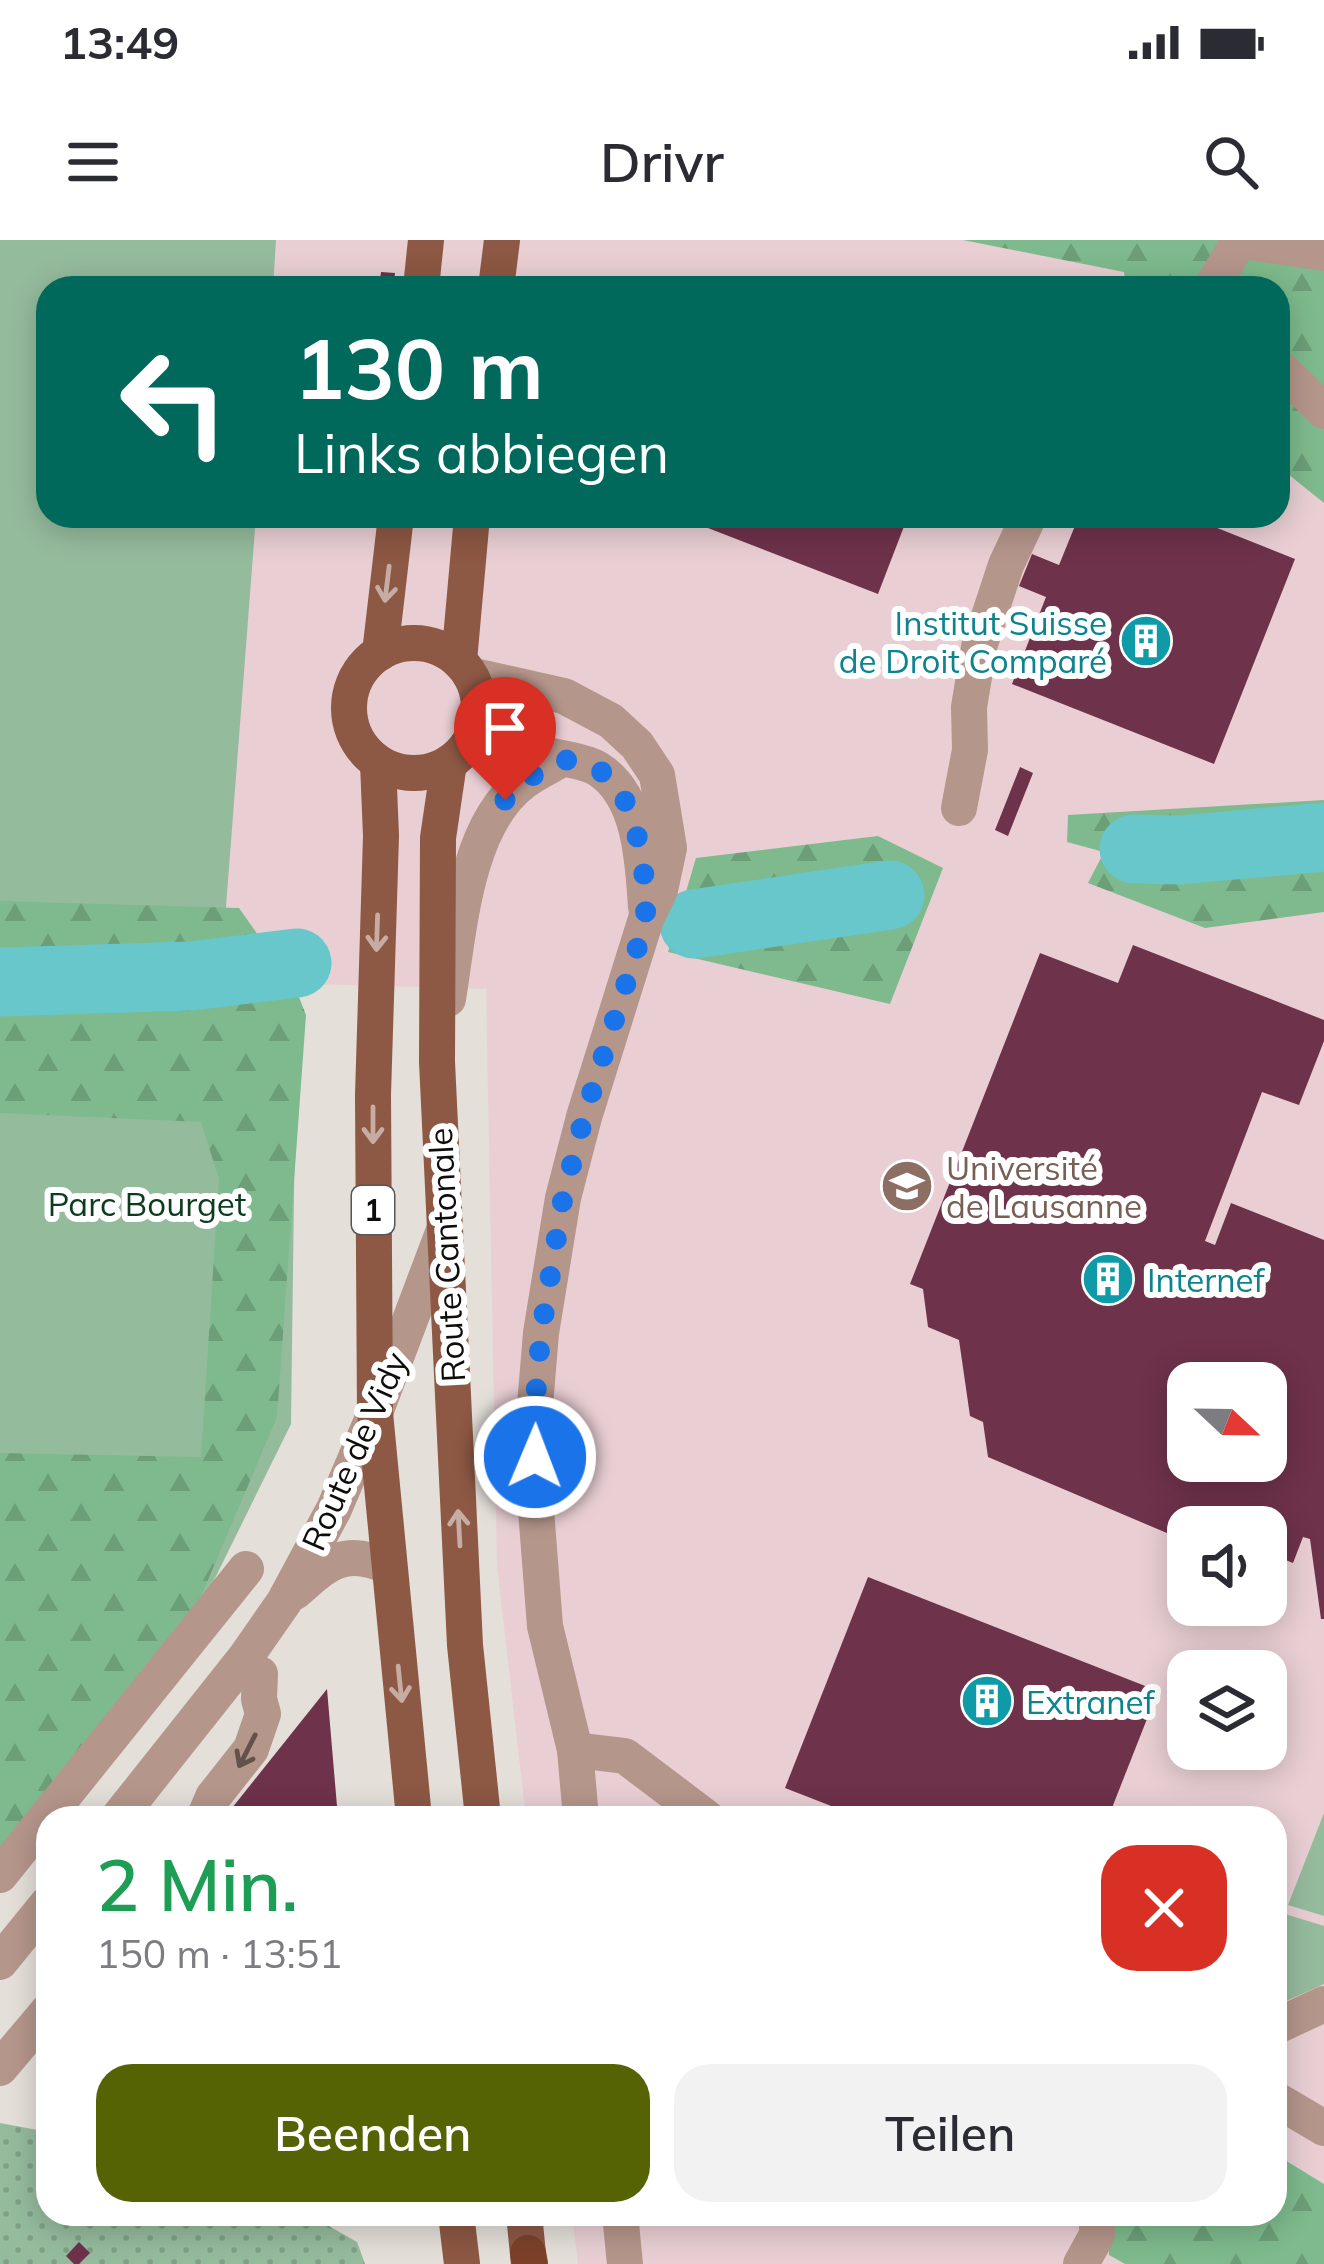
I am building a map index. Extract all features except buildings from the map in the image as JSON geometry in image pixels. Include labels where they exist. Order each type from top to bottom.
[{"type":"main road","points":[[422,276],[425,240]]},
{"type":"main road","points":[[497,276],[502,240]]},
{"type":"main road","points":[[380,652],[395,528]]},
{"type":"main road","points":[[464,668],[471,528]]},
{"type":"main road","points":[[412,643],[445,651],[464,668],[478,698],[478,722],[459,754],[426,772],[401,772],[378,763],[362,748],[349,707],[353,686],[380,652],[412,643]]},
{"type":"main road","name":"Route Cantonale","points":[[459,754],[438,838],[437,1062],[465,1645],[482,1806]]},
{"type":"main road","name":"Route Cantonale","points":[[378,763],[375,1413],[413,1806]]},
{"type":"main road","points":[[457,2226],[462,2264]]},
{"type":"main road","points":[[525,2226],[529,2260]]},
{"type":"street","points":[[1218,276],[1239,240],[1324,253]]},
{"type":"street","points":[[1290,378],[1324,411]]},
{"type":"street","points":[[959,808],[970,750],[969,707],[979,647],[1023,528]]},
{"type":"street","points":[[464,668],[564,696],[611,721],[637,745],[657,775],[669,848],[584,1117],[563,1198],[541,1333],[534,1417],[535,1497],[545,1627],[575,1750],[580,1806]]},
{"type":"street","points":[[459,754],[562,759],[596,767],[614,783],[636,830],[646,920]]},
{"type":"street","points":[[437,1062],[465,897],[490,819],[522,782],[562,759]]},
{"type":"street","name":"Route de Vidy","points":[[128,1806],[284,1602],[334,1509],[445,1230]]},
{"type":"street","name":"Route de Vidy","points":[[284,1602],[323,1567],[350,1556],[389,1568]]},
{"type":"street","points":[[55,1806],[246,1569]]},
{"type":"street","points":[[209,1806],[251,1749],[263,1714],[260,1674]]},
{"type":"street","points":[[575,1750],[626,1756],[691,1806]]},
{"type":"street","points":[[0,1875],[36,1830]]},
{"type":"street","points":[[0,1962],[36,1918]]},
{"type":"street","points":[[1287,2021],[1324,2004]]},
{"type":"street","points":[[0,2068],[36,2025]]},
{"type":"street","points":[[1287,2106],[1324,2128]]},
{"type":"street","points":[[621,2226],[625,2264]]},
{"type":"street","points":[[1081,2264],[1097,2226]]},
{"type":"shaded area","name":"Université de Lausanne","points":[[0,240],[1324,240],[1324,2264],[578,2264],[573,2226],[1287,2226],[1287,1806],[525,1806],[497,1566],[486,989],[0,975]]},
{"type":"green space","name":"Parc Bourget","points":[[0,240],[276,240],[274,276],[36,276],[36,528],[255,528],[221,972],[297,963],[291,1424],[191,1627],[44,1806],[36,1806],[36,1816],[0,1860]]},
{"type":"green space","points":[[963,240],[1324,240],[1324,503],[1290,476],[1290,276],[1124,276],[1124,272]]},
{"type":"green space","points":[[1324,800],[1324,912],[1205,928],[1088,883],[1104,852],[1067,842],[1068,815]]},
{"type":"green space","points":[[878,836],[943,868],[890,1004],[668,952],[696,858]]},
{"type":"green space","name":"Parc Bourget","points":[[0,901],[239,908],[295,987],[306,1015],[277,1417],[189,1625],[0,1851],[0,1453],[201,1457],[219,1179],[201,1122],[0,1113]]},
{"type":"green space","points":[[1324,1813],[1324,1916],[1288,1905]]},
{"type":"green space","points":[[1287,1915],[1324,1926],[1324,1984],[1287,2001]]},
{"type":"green space","points":[[0,2123],[36,2130],[36,2226],[329,2226],[357,2242],[365,2264],[0,2264]]},
{"type":"green space","points":[[1287,2161],[1324,2184],[1324,2264],[1125,2264],[1109,2255],[1106,2226],[1287,2226]]},
{"type":"waterway","points":[[1134,849],[1180,850],[1324,837]]},
{"type":"waterway","points":[[694,924],[890,895]]},
{"type":"waterway","points":[[0,982],[191,976],[297,963]]},
{"type":"place","name":"Institut Suisse de Droit Comparé","points":[[1146,641]]},
{"type":"place","name":"Université de Lausanne","points":[[907,1186]]},
{"type":"place","name":"Internef","points":[[1108,1279]]},
{"type":"place","name":"Extranef","points":[[987,1701]]},
{"type":"route","points":[[505,800],[522,782],[562,759],[596,767],[614,783],[628,806],[644,875],[646,920],[563,1198],[541,1333],[535,1457]]}]
